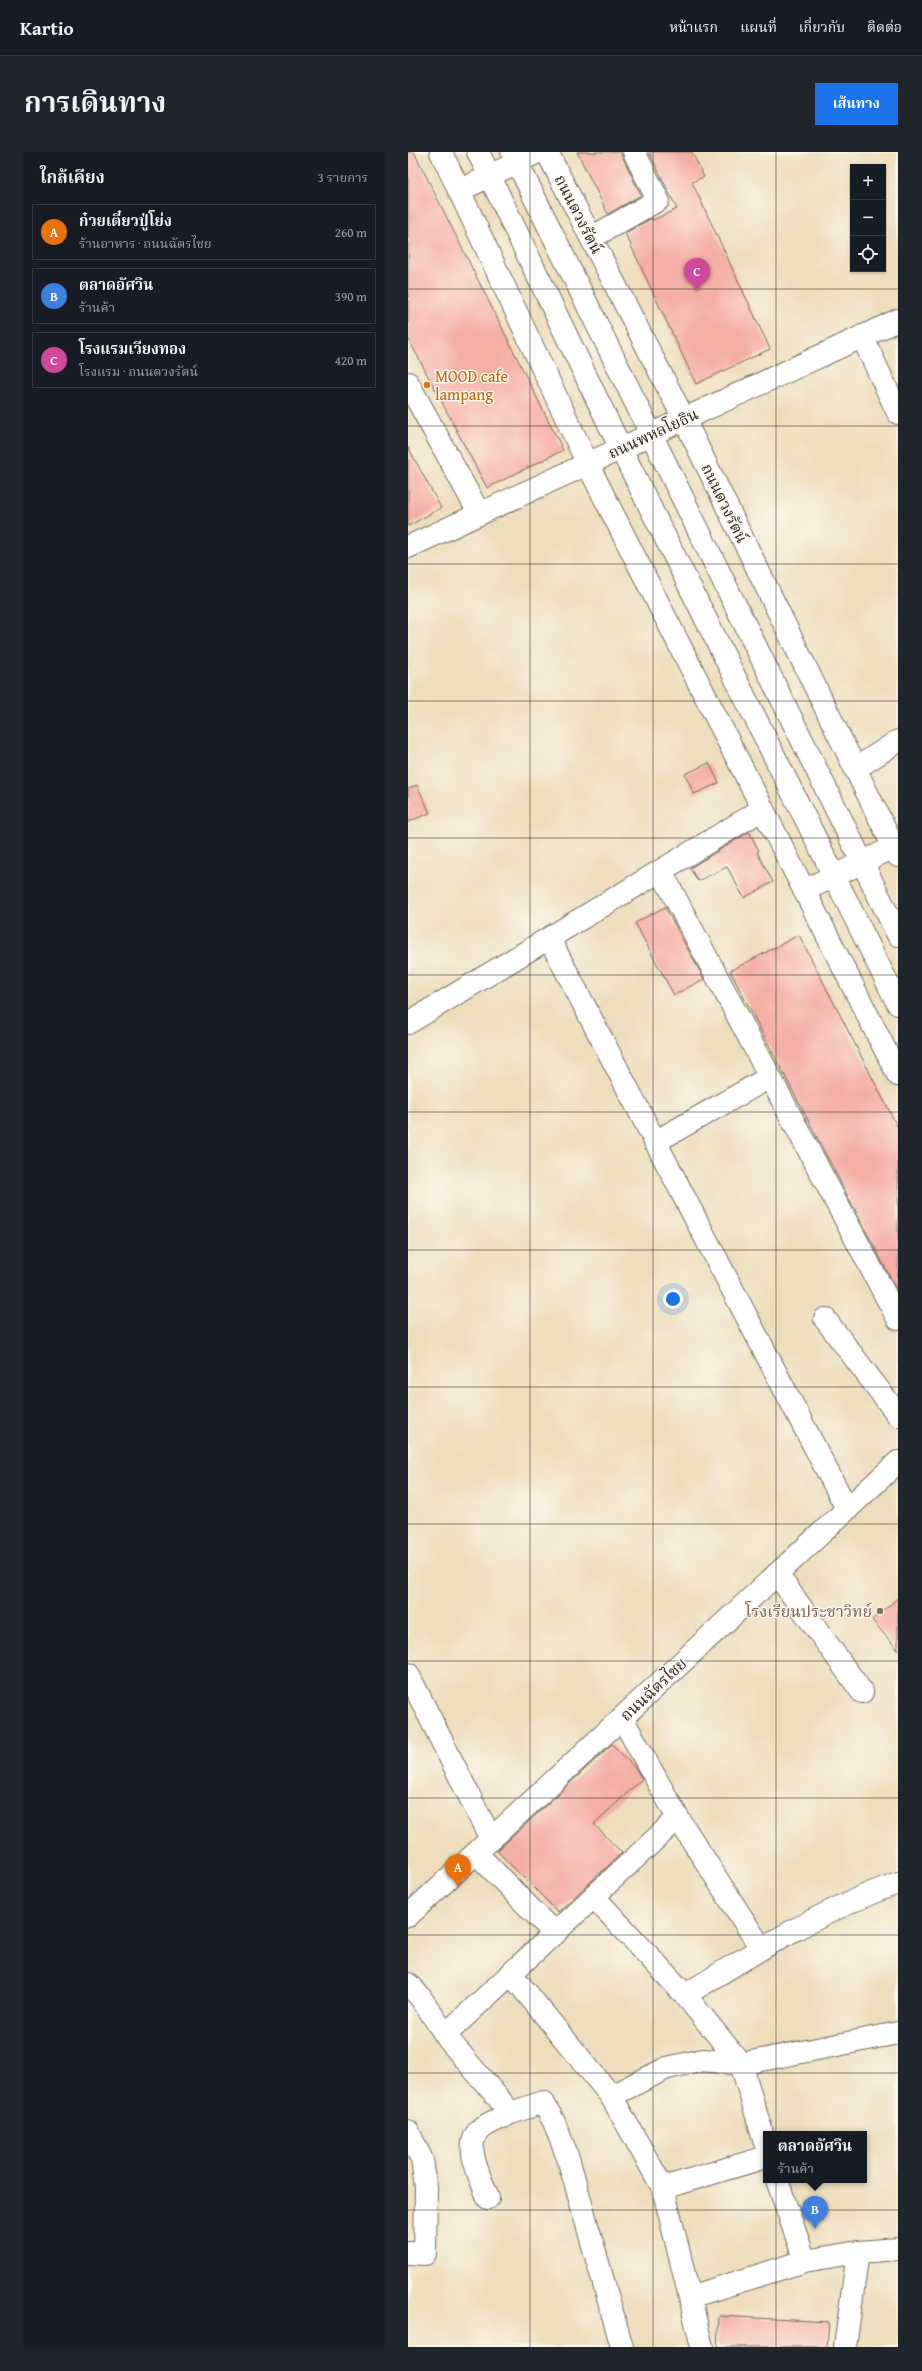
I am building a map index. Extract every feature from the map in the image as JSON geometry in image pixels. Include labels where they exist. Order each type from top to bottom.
[{"type":"street","points":[[441,152],[588,464],[898,1074]]},
{"type":"street","points":[[478,152],[488,176],[621,448],[898,1004]]},
{"type":"street","points":[[459,191],[488,176],[515,157],[538,152]]},
{"type":"street","name":"ถนนดวงรัตน์","points":[[547,152],[684,419],[896,851]]},
{"type":"street","points":[[591,238],[658,200],[634,152]]},
{"type":"street","points":[[515,157],[898,935]]},
{"type":"street","name":"ถนนพหลโยธิน","points":[[408,547],[898,320]]},
{"type":"street","points":[[862,336],[898,413]]},
{"type":"street","points":[[408,383],[479,513]]},
{"type":"street","points":[[855,769],[895,749]]},
{"type":"street","points":[[408,1023],[661,872],[763,809]]},
{"type":"street","points":[[805,890],[862,862],[896,851]]},
{"type":"street","points":[[661,872],[898,1319]]},
{"type":"street","points":[[549,938],[847,1509]]},
{"type":"street","points":[[656,1142],[770,1077]]},
{"type":"street","points":[[825,1319],[898,1415]]},
{"type":"street","name":"ถนนฉัตรไชย","points":[[408,1916],[898,1462]]},
{"type":"street","points":[[777,1574],[862,1692]]},
{"type":"street","points":[[408,1674],[484,1846],[555,1934]]},
{"type":"street","points":[[622,1718],[678,1818],[761,1948]]},
{"type":"street","points":[[445,2035],[678,1818]]},
{"type":"street","points":[[686,1995],[761,1948],[875,1891],[898,1883]]},
{"type":"street","points":[[594,1897],[686,1995],[741,2064],[763,2136]]},
{"type":"street","points":[[512,1974],[610,2096],[663,2188],[702,2347]]},
{"type":"street","points":[[408,1984],[422,1998],[445,2035],[512,2113]]},
{"type":"street","points":[[610,2096],[667,2068],[703,2060],[741,2064],[898,2033]]},
{"type":"street","points":[[488,2198],[474,2156],[473,2142],[480,2129],[512,2113],[543,2102],[554,2122],[568,2158],[622,2347]]},
{"type":"street","points":[[408,2131],[422,2160],[426,2187],[425,2254],[408,2253]]},
{"type":"street","points":[[663,2188],[763,2158]]},
{"type":"street","points":[[778,2183],[805,2261]]},
{"type":"street","points":[[690,2297],[805,2261],[858,2252],[898,2249]]},
{"type":"street","points":[[846,2347],[858,2252]]},
{"type":"building","points":[[408,152],[414,152],[563,450],[487,488],[408,338]]},
{"type":"building","points":[[577,152],[620,152],[641,195],[608,214]]},
{"type":"building","points":[[649,152],[692,152],[704,177],[692,182],[770,349],[696,384],[625,233],[652,218],[653,220],[677,209]]},
{"type":"building","points":[[408,447],[441,508],[408,526]]},
{"type":"building","points":[[709,763],[719,783],[694,794],[685,774]]},
{"type":"building","points":[[417,785],[430,813],[408,822],[408,789]]},
{"type":"building","points":[[749,832],[759,851],[757,852],[773,882],[744,898],[727,867],[698,881],[690,868]]},
{"type":"building","points":[[665,907],[704,979],[674,995],[635,923]]},
{"type":"building","points":[[799,935],[898,1128],[898,1292],[730,971]]},
{"type":"building","points":[[898,1598],[898,1650],[872,1620]]},
{"type":"building","points":[[612,1744],[636,1769],[642,1779],[594,1824],[622,1853],[558,1912],[497,1851]]},
{"type":"building","points":[[719,2316],[829,2322],[827,2347],[717,2347]]},
{"type":"place","name":"โรงแรมเวียงทอง","points":[[697,291]]},
{"type":"place","name":"MOOD cafe lampang","points":[[427,385]]},
{"type":"place","name":"โรงเรียนประชาวิทย์","points":[[880,1611]]},
{"type":"place","name":"ก๋วยเตี๋ยวปู่โย่ง","points":[[458,1887]]},
{"type":"place","name":"ตลาดอัศวิน","points":[[815,2229]]}]
